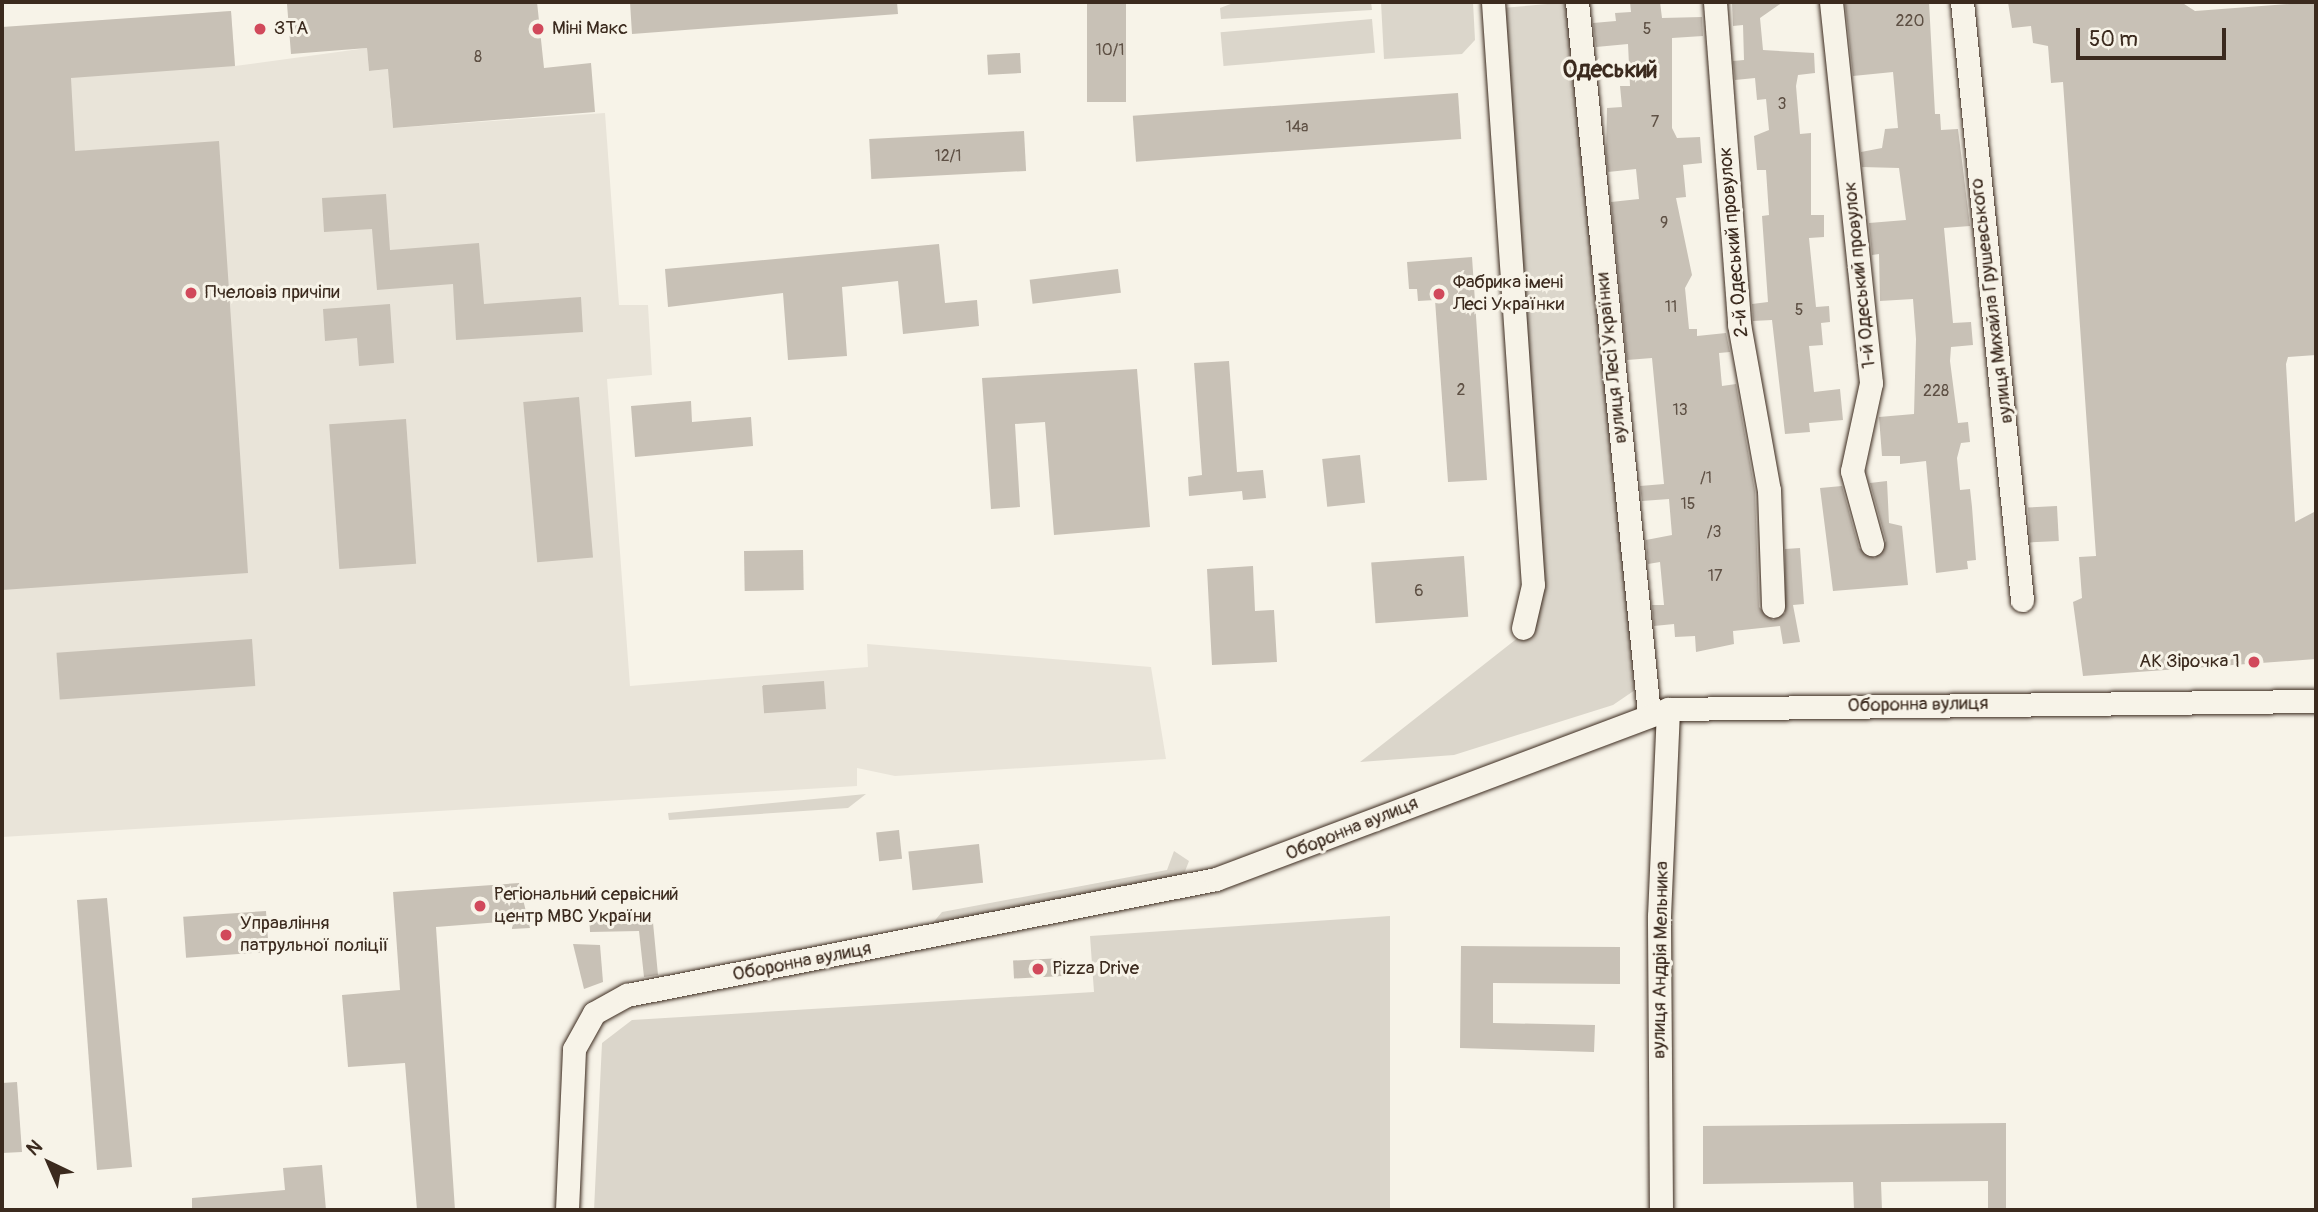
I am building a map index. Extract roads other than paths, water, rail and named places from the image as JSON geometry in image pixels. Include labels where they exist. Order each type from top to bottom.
[{"type":"street","points":[[1493,2],[1534,585],[1523,628]]},
{"type":"street","name":"вулиця Лесі Українки","points":[[1577,2],[1659,711]]},
{"type":"street","name":"2-й Одеський провулок","points":[[1715,2],[1739,324],[1769,491],[1773,606]]},
{"type":"street","name":"1-й Одеський провулок","points":[[1831,2],[1871,383],[1852,471],[1872,544]]},
{"type":"street","name":"вулиця Михайла Грушевського","points":[[1962,2],[2022,600]]},
{"type":"street","name":"Оборонна вулиця","points":[[567,1210],[574,1049],[603,1005],[651,990],[1216,879],[1659,711],[2316,701]]},
{"type":"street","name":"вулиця Андрія Мельника","points":[[1659,711],[1661,1210]]},
{"type":"place","name":"ЗТА","points":[[260,29]]},
{"type":"place","name":"Міні Макс","points":[[538,29]]},
{"type":"place","name":"Пчеловіз причіпи","points":[[191,293]]},
{"type":"place","name":"Фабрика імені Лесі Українки","points":[[1439,294]]},
{"type":"place","name":"АК Зірочка 1","points":[[2254,662]]},
{"type":"place","name":"Регіональний сервісний центр МВС України","points":[[480,906]]},
{"type":"place","name":"Управління патрульної поліції","points":[[226,935]]},
{"type":"place","name":"Pizza Drive","points":[[1038,969]]},
{"type":"district","name":"Одеський","points":[[1610,70]]}]
